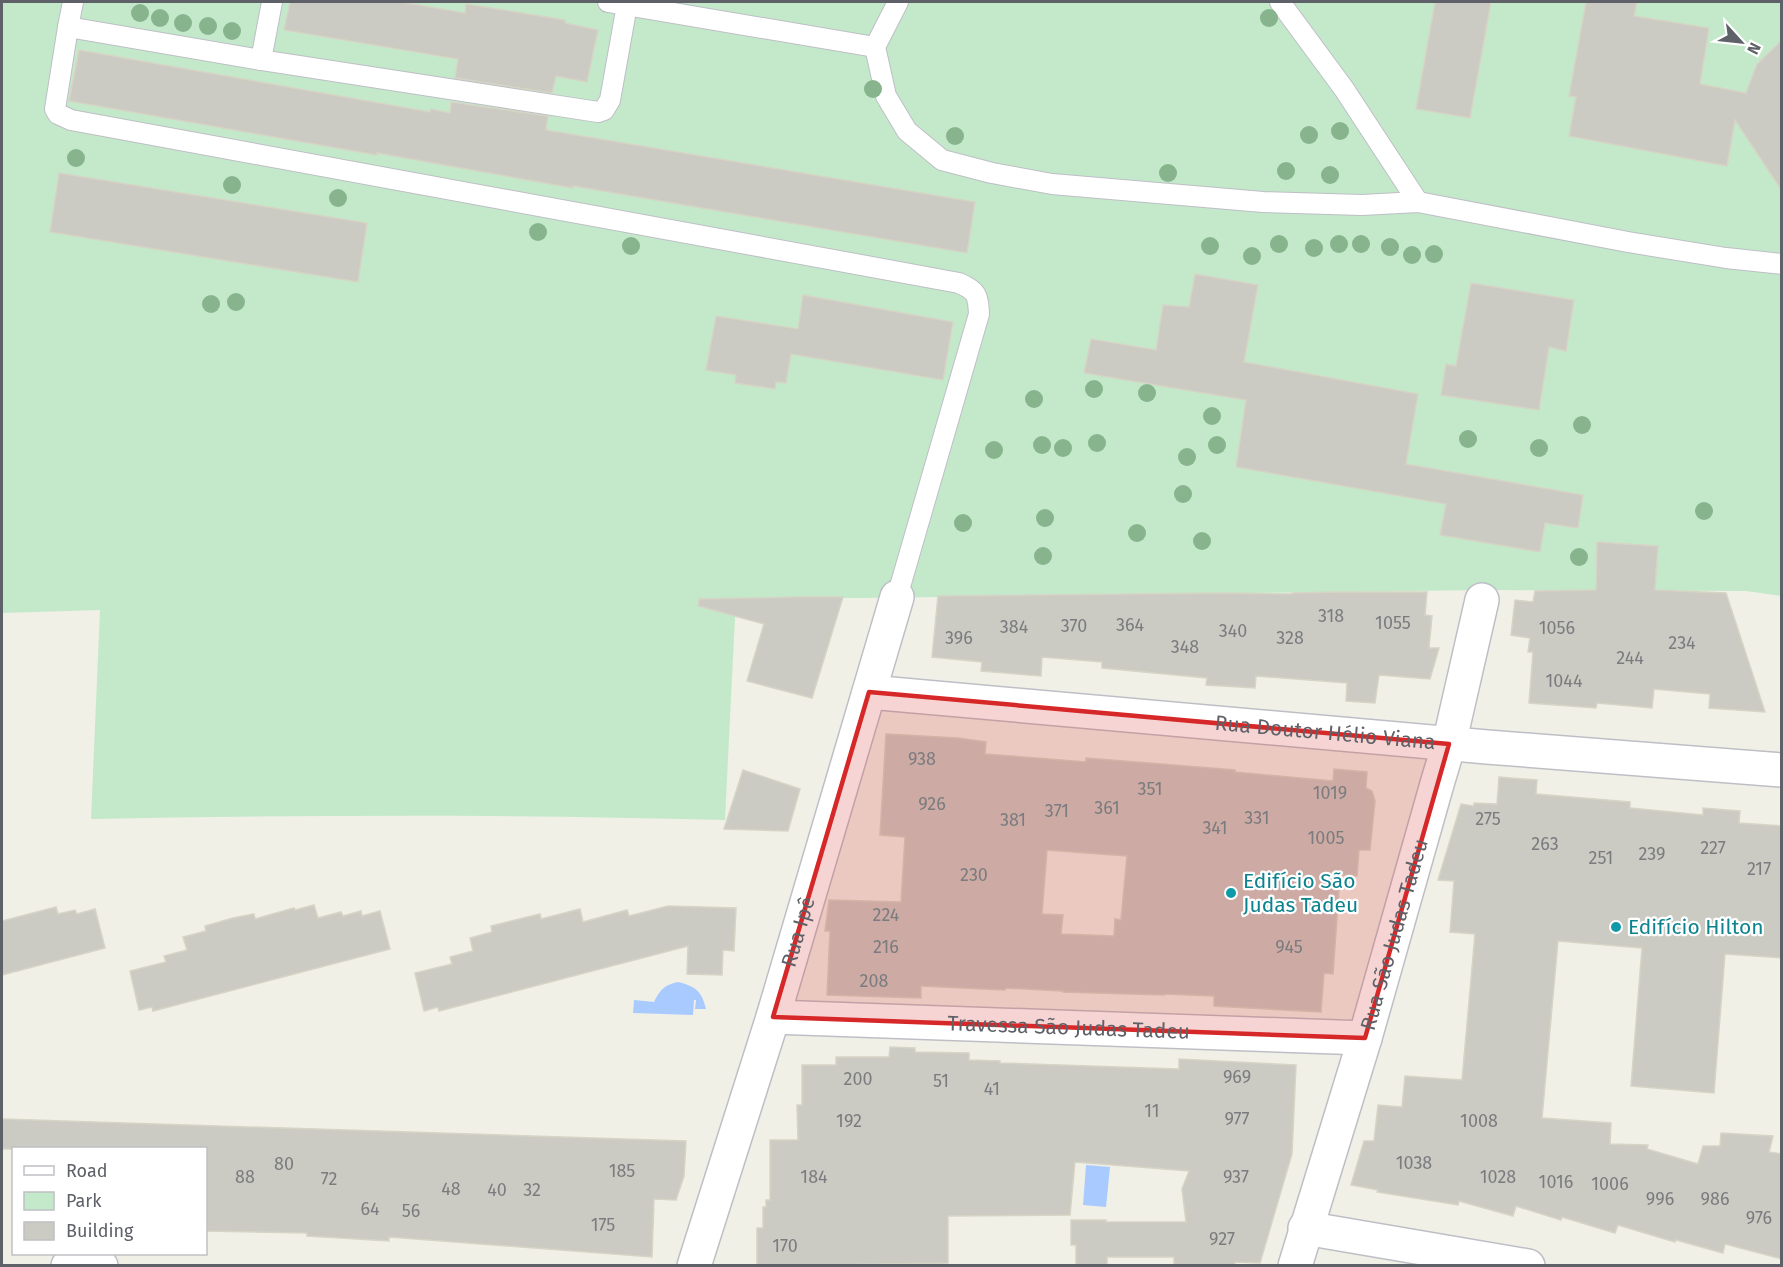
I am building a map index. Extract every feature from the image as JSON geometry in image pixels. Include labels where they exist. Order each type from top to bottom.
[{"type":"street","name":"Rua Ipê","points":[[694,1266],[773,1017],[897,597]]},
{"type":"street","name":"Rua São Judas Tadeu","points":[[1294,1266],[1365,1038],[1449,744],[1482,600]]},
{"type":"street","name":"Rua Doutor Hélio Viana","points":[[869,692],[1449,744],[1782,770]]},
{"type":"street","name":"Travessa São Judas Tadeu","points":[[773,1017],[1365,1038]]},
{"type":"street","points":[[1305,1228],[1528,1266]]},
{"type":"street","points":[[68,1266],[74,1264],[101,1266]]},
{"type":"lane","points":[[73,2],[55,109],[58,114],[71,120],[959,283],[969,287],[979,298],[979,314],[897,597]]},
{"type":"lane","points":[[261,60],[269,2]]},
{"type":"lane","points":[[898,2],[875,47],[886,96],[907,131],[942,160],[992,173],[1064,185],[1263,202],[1362,205],[1418,202],[1628,242],[1726,258],[1782,264]]},
{"type":"lane","points":[[1280,2],[1344,89],[1418,202]]},
{"type":"lane","points":[[68,27],[261,60],[598,112],[604,110],[610,100],[617,3],[875,47]]},
{"type":"highlighted area","points":[[869,692],[1449,744],[1365,1038],[773,1017]]},
{"type":"green space","points":[[2,2],[1781,2],[1781,596],[1746,591],[1488,590],[736,598],[725,820],[408,816],[91,819],[100,610],[2,613]]},
{"type":"water","points":[[678,982],[697,990],[706,1009],[695,1009],[696,1000],[694,1000],[693,1015],[633,1013],[634,1000],[654,1002],[663,989]]},
{"type":"water","points":[[1086,1165],[1110,1167],[1106,1207],[1083,1205]]},
{"type":"building","points":[[290,2],[401,2],[465,13],[466,4],[565,20],[565,23],[598,30],[587,82],[556,76],[552,93],[455,78],[458,59],[284,30]]},
{"type":"building","points":[[1435,2],[1491,2],[1470,118],[1416,109]]},
{"type":"building","points":[[1586,2],[1637,2],[1634,16],[1709,28],[1700,84],[1746,93],[1757,64],[1782,40],[1782,191],[1735,120],[1727,166],[1569,136],[1576,97],[1569,96]]},
{"type":"building","points":[[79,50],[430,112],[431,109],[450,113],[451,102],[548,116],[546,130],[975,202],[967,253],[377,153],[377,155],[69,101]]},
{"type":"building","points":[[59,173],[367,223],[358,282],[50,232]]},
{"type":"building","points":[[1195,274],[1258,285],[1244,362],[1418,394],[1406,464],[1583,495],[1578,528],[1545,523],[1540,552],[1440,535],[1446,504],[1236,467],[1246,400],[1084,373],[1091,339],[1156,350],[1163,305],[1189,307]]},
{"type":"building","points":[[1471,283],[1574,300],[1566,351],[1549,347],[1539,410],[1441,395],[1446,364],[1456,366]]},
{"type":"building","points":[[803,295],[953,322],[943,380],[791,354],[786,383],[776,382],[775,389],[735,383],[736,375],[706,370],[716,316],[798,329]]},
{"type":"building","points":[[1597,542],[1658,546],[1655,590],[1726,593],[1765,712],[1709,708],[1710,694],[1654,689],[1652,708],[1597,703],[1596,708],[1529,703],[1533,652],[1528,652],[1530,638],[1511,635],[1515,600],[1533,602],[1535,591],[1596,590]]},
{"type":"building","points":[[1427,592],[1425,615],[1432,616],[1429,648],[1439,648],[1430,679],[1379,675],[1375,703],[1346,701],[1347,683],[1256,676],[1255,688],[1206,685],[1207,678],[1102,668],[1102,662],[1042,657],[1041,676],[981,671],[982,662],[932,657],[938,596]]},
{"type":"building","points":[[843,597],[812,698],[747,681],[764,624],[698,606],[699,599]]},
{"type":"building","points":[[886,734],[986,742],[985,754],[1086,762],[1086,758],[1235,770],[1235,772],[1333,781],[1334,769],[1367,772],[1366,788],[1372,791],[1375,801],[1370,850],[1359,850],[1357,876],[1340,875],[1333,974],[1324,973],[1321,1012],[1214,1006],[1214,996],[1063,992],[1006,988],[1005,990],[921,986],[921,998],[827,995],[830,931],[825,931],[829,900],[901,902],[905,837],[880,835]],"holes":[[[1047,850],[1127,856],[1121,920],[1115,919],[1114,936],[1061,934],[1063,915],[1042,914]]]},
{"type":"building","points":[[743,770],[800,789],[788,831],[724,829]]},
{"type":"building","points":[[1499,777],[1537,780],[1536,794],[1630,802],[1630,808],[1703,815],[1703,808],[1740,811],[1739,823],[1782,826],[1782,958],[1725,954],[1714,1093],[1631,1086],[1642,948],[1558,941],[1542,1118],[1611,1123],[1610,1144],[1648,1145],[1647,1149],[1698,1164],[1703,1146],[1720,1146],[1721,1133],[1773,1136],[1769,1152],[1782,1154],[1782,1259],[1725,1244],[1723,1253],[1618,1225],[1615,1233],[1516,1206],[1513,1216],[1459,1201],[1458,1205],[1377,1192],[1378,1190],[1351,1185],[1364,1141],[1374,1141],[1378,1105],[1402,1107],[1405,1076],[1462,1080],[1475,934],[1450,932],[1454,881],[1438,880],[1461,804],[1474,806],[1474,803],[1497,804]]},
{"type":"building","points":[[314,905],[318,918],[341,912],[343,916],[361,911],[362,916],[380,911],[390,949],[153,1011],[152,1007],[139,1010],[130,971],[166,962],[164,956],[187,950],[183,937],[206,931],[205,926],[233,918],[254,914],[255,919]]},
{"type":"building","points":[[668,906],[736,908],[734,951],[723,950],[722,975],[687,974],[688,946],[439,1011],[438,1007],[424,1011],[415,973],[452,964],[450,957],[473,951],[470,938],[492,932],[491,926],[540,914],[541,919],[580,909],[583,922],[627,910],[629,916]]},
{"type":"building","points":[[56,907],[58,914],[75,910],[77,914],[95,909],[105,948],[2,975],[2,921]]},
{"type":"building","points":[[890,1047],[915,1048],[915,1052],[969,1053],[969,1060],[1000,1061],[1000,1063],[1179,1069],[1179,1059],[1296,1065],[1292,1154],[1260,1263],[1235,1262],[1235,1266],[1174,1266],[1174,1257],[1107,1257],[1107,1266],[1076,1266],[1076,1245],[1071,1245],[1071,1220],[1186,1222],[1182,1189],[1189,1171],[1075,1162],[1070,1215],[948,1216],[948,1263],[757,1266],[757,1228],[763,1228],[763,1207],[766,1207],[766,1200],[770,1200],[770,1140],[798,1140],[797,1105],[802,1105],[802,1065],[836,1065],[836,1057],[889,1057]]},
{"type":"building","points":[[2,1119],[686,1141],[684,1176],[676,1200],[654,1199],[652,1257],[389,1237],[389,1241],[307,1236],[307,1233],[207,1231],[207,1147],[12,1147],[12,1149],[2,1149]]},
{"type":"place","name":"Edifício São Judas Tadeu","points":[[1231,893]]},
{"type":"place","name":"Edifício Hilton","points":[[1616,927]]}]
